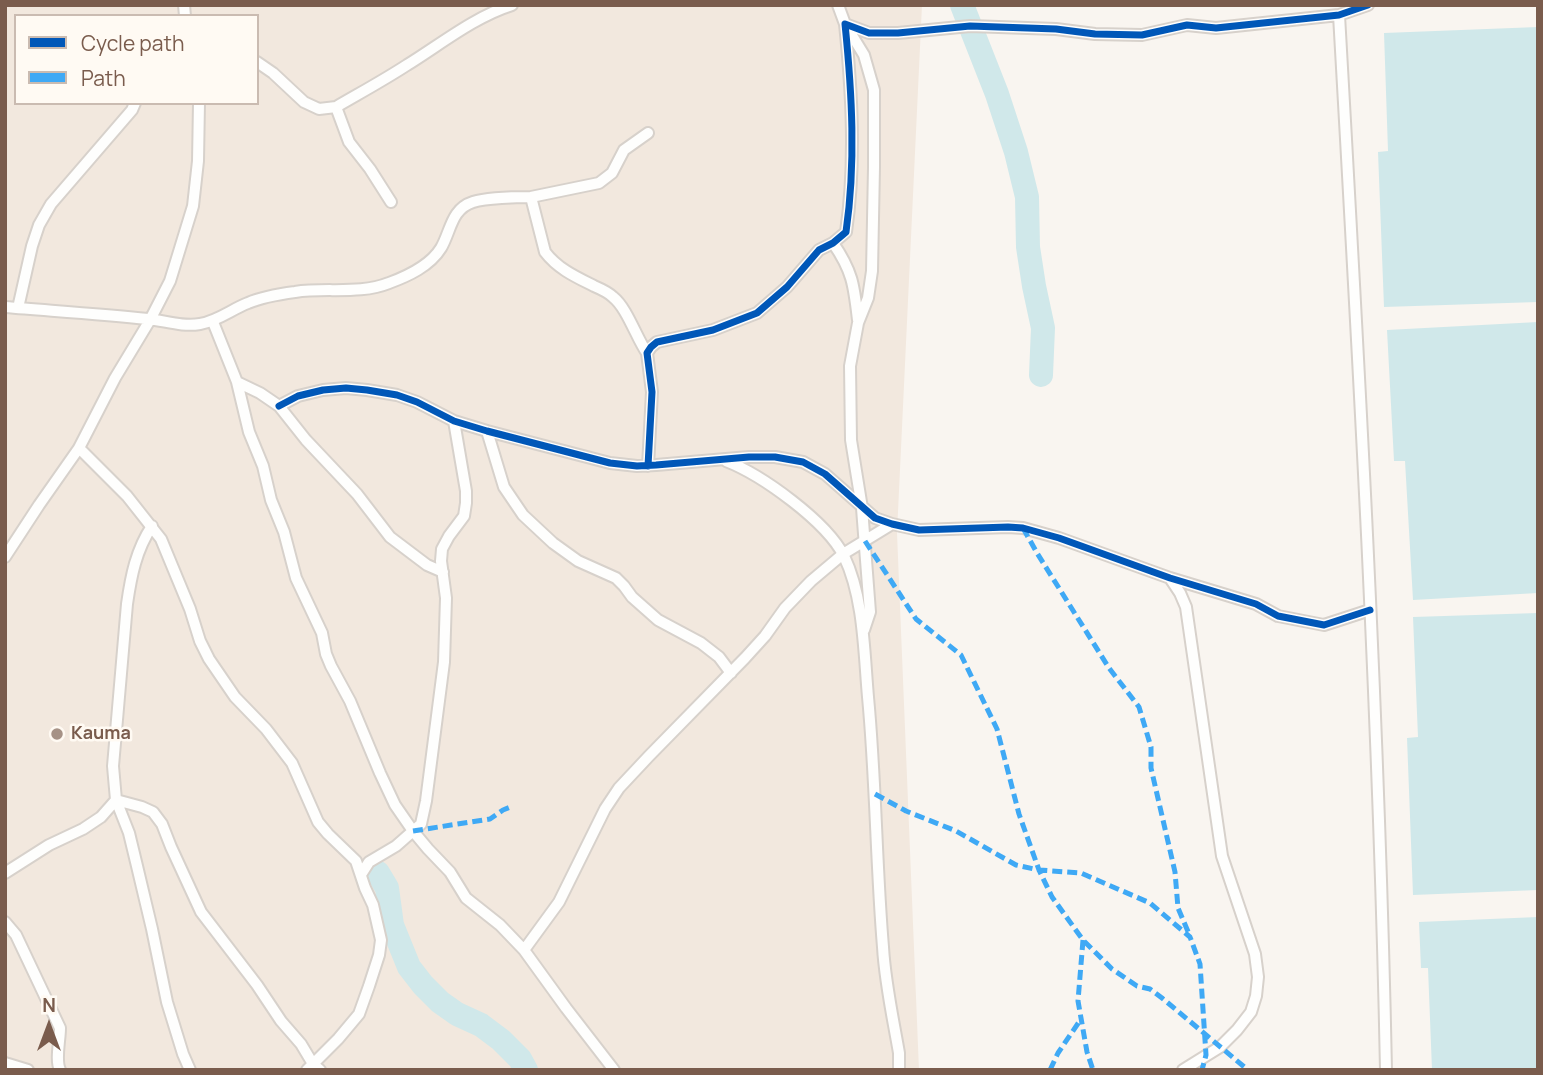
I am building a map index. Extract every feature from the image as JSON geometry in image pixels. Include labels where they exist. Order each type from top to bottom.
[{"type":"street","points":[[259,63],[304,102],[319,109],[336,107],[399,71],[469,25],[512,5]]},
{"type":"street","points":[[838,5],[845,24],[864,55],[874,90],[872,271],[868,298],[858,323],[850,366],[851,440],[862,508],[870,612],[864,632]]},
{"type":"street","points":[[845,24],[869,33],[970,26],[1142,35],[1187,25],[1216,28],[1339,15],[1368,5]]},
{"type":"street","points":[[1339,15],[1370,610],[1386,1070]]},
{"type":"street","points":[[647,353],[657,342],[713,330],[757,313],[787,287],[819,250],[846,232],[852,197],[853,128],[845,24]]},
{"type":"street","points":[[18,308],[32,246],[39,225],[51,204],[134,105]]},
{"type":"street","points":[[5,557],[79,448],[170,281],[193,206],[198,161],[199,105]]},
{"type":"street","points":[[336,107],[349,142],[391,202]]},
{"type":"street","points":[[5,307],[198,325],[213,321],[250,302],[295,292],[374,288],[388,284],[432,259],[441,247],[451,221],[459,210],[472,202],[531,197],[599,183],[612,173],[624,150],[648,133]]},
{"type":"street","points":[[531,197],[545,252],[567,273],[611,294],[619,302],[647,353],[652,392],[648,466]]},
{"type":"street","points":[[833,243],[844,259],[853,281],[858,323]]},
{"type":"street","points":[[213,321],[237,382],[249,432],[264,466],[271,500],[284,532],[296,578],[322,633],[331,666],[350,701],[395,805],[413,831],[450,872],[466,898],[500,925],[524,950],[614,1070]]},
{"type":"street","points":[[237,382],[279,406],[306,440],[357,494],[390,537],[427,565],[443,572]]},
{"type":"street","points":[[279,406],[298,396],[323,390],[356,389],[397,395],[454,421],[610,463],[648,466],[749,457],[803,461],[825,474],[875,518],[892,524],[919,530],[1023,528],[1256,604],[1278,616],[1324,625],[1370,610]]},
{"type":"street","points":[[362,873],[369,862],[396,846],[421,824],[426,801],[439,705],[445,626],[442,549],[464,516],[466,503],[454,421]]},
{"type":"street","points":[[487,431],[504,487],[523,515],[553,543],[578,561],[616,578],[632,597],[658,620],[701,643],[719,657],[731,673]]},
{"type":"street","points":[[79,448],[127,496],[161,539],[209,659],[235,697],[278,743],[292,763],[318,822],[356,861],[362,873],[378,921],[381,940],[379,955],[359,1014],[313,1068],[301,1044],[201,912],[162,824],[153,812],[116,800]]},
{"type":"street","points":[[723,460],[756,475],[828,533],[843,554],[848,567],[864,632],[873,741],[883,949],[899,1053],[899,1070]]},
{"type":"street","points":[[524,950],[559,902],[593,831],[619,788],[731,673],[765,636],[785,608],[819,574],[843,554],[892,524]]},
{"type":"street","points":[[152,526],[136,556],[131,579],[113,766],[116,800],[129,834],[167,1002],[190,1070]]},
{"type":"street","points":[[1170,578],[1186,607],[1222,856],[1255,954],[1258,977],[1251,1012],[1237,1030],[1220,1047],[1183,1070]]},
{"type":"street","points":[[5,873],[49,845],[83,829],[101,817],[116,800]]},
{"type":"street","points":[[5,922],[16,935],[60,1028],[61,1043],[55,1067]]},
{"type":"street","points":[[5,1063],[28,1070]]},
{"type":"shaded area","name":"Kauma","points":[[5,5],[922,5],[897,533],[919,1070],[5,1070]]},
{"type":"water","points":[[1538,27],[1538,302],[1384,307],[1378,152],[1388,151],[1384,33]]},
{"type":"water","points":[[1538,322],[1538,593],[1413,600],[1405,461],[1394,461],[1387,330]]},
{"type":"water","points":[[1538,613],[1538,890],[1413,895],[1407,738],[1418,737],[1413,617]]},
{"type":"water","points":[[1538,917],[1538,1070],[1432,1070],[1428,968],[1421,968],[1419,922]]},
{"type":"waterway","points":[[962,5],[997,94],[1027,197],[1028,247],[1043,328],[1041,375]]},
{"type":"waterway","points":[[378,873],[387,888],[392,925],[409,967],[440,1002],[457,1014],[481,1025],[501,1040],[520,1059],[526,1070]]},
{"type":"marked path","points":[[1023,528],[1109,668],[1139,707],[1151,747],[1151,768],[1175,872],[1178,908],[1189,934]]},
{"type":"marked path","points":[[865,541],[916,619],[961,655],[997,729],[1019,814],[1039,870],[1052,897],[1083,940],[1112,969],[1137,986],[1150,989],[1248,1070]]},
{"type":"marked path","points":[[875,794],[906,811],[956,831],[1016,865],[1039,870],[1081,873],[1150,903],[1190,937],[1200,964],[1206,1055],[1202,1070]]},
{"type":"marked path","points":[[413,831],[490,819],[513,806]]},
{"type":"marked path","points":[[1083,940],[1078,1001],[1093,1070]]},
{"type":"marked path","points":[[1050,1070],[1081,1019]]},
{"type":"cycle path","points":[[648,466],[652,392],[647,353],[651,347],[657,342],[713,330],[757,313],[787,287],[819,250],[846,232],[852,128],[845,24],[869,33],[970,26],[1142,35],[1187,25],[1216,28],[1339,15],[1368,5]]},
{"type":"cycle path","points":[[279,406],[298,396],[323,390],[367,390],[397,395],[454,421],[487,431],[610,463],[637,466],[749,457],[775,457],[803,462],[825,474],[875,518],[892,524],[919,530],[1023,528],[1256,604],[1278,616],[1324,625],[1370,610]]},
{"type":"place","name":"Kauma","points":[[57,734]]}]
